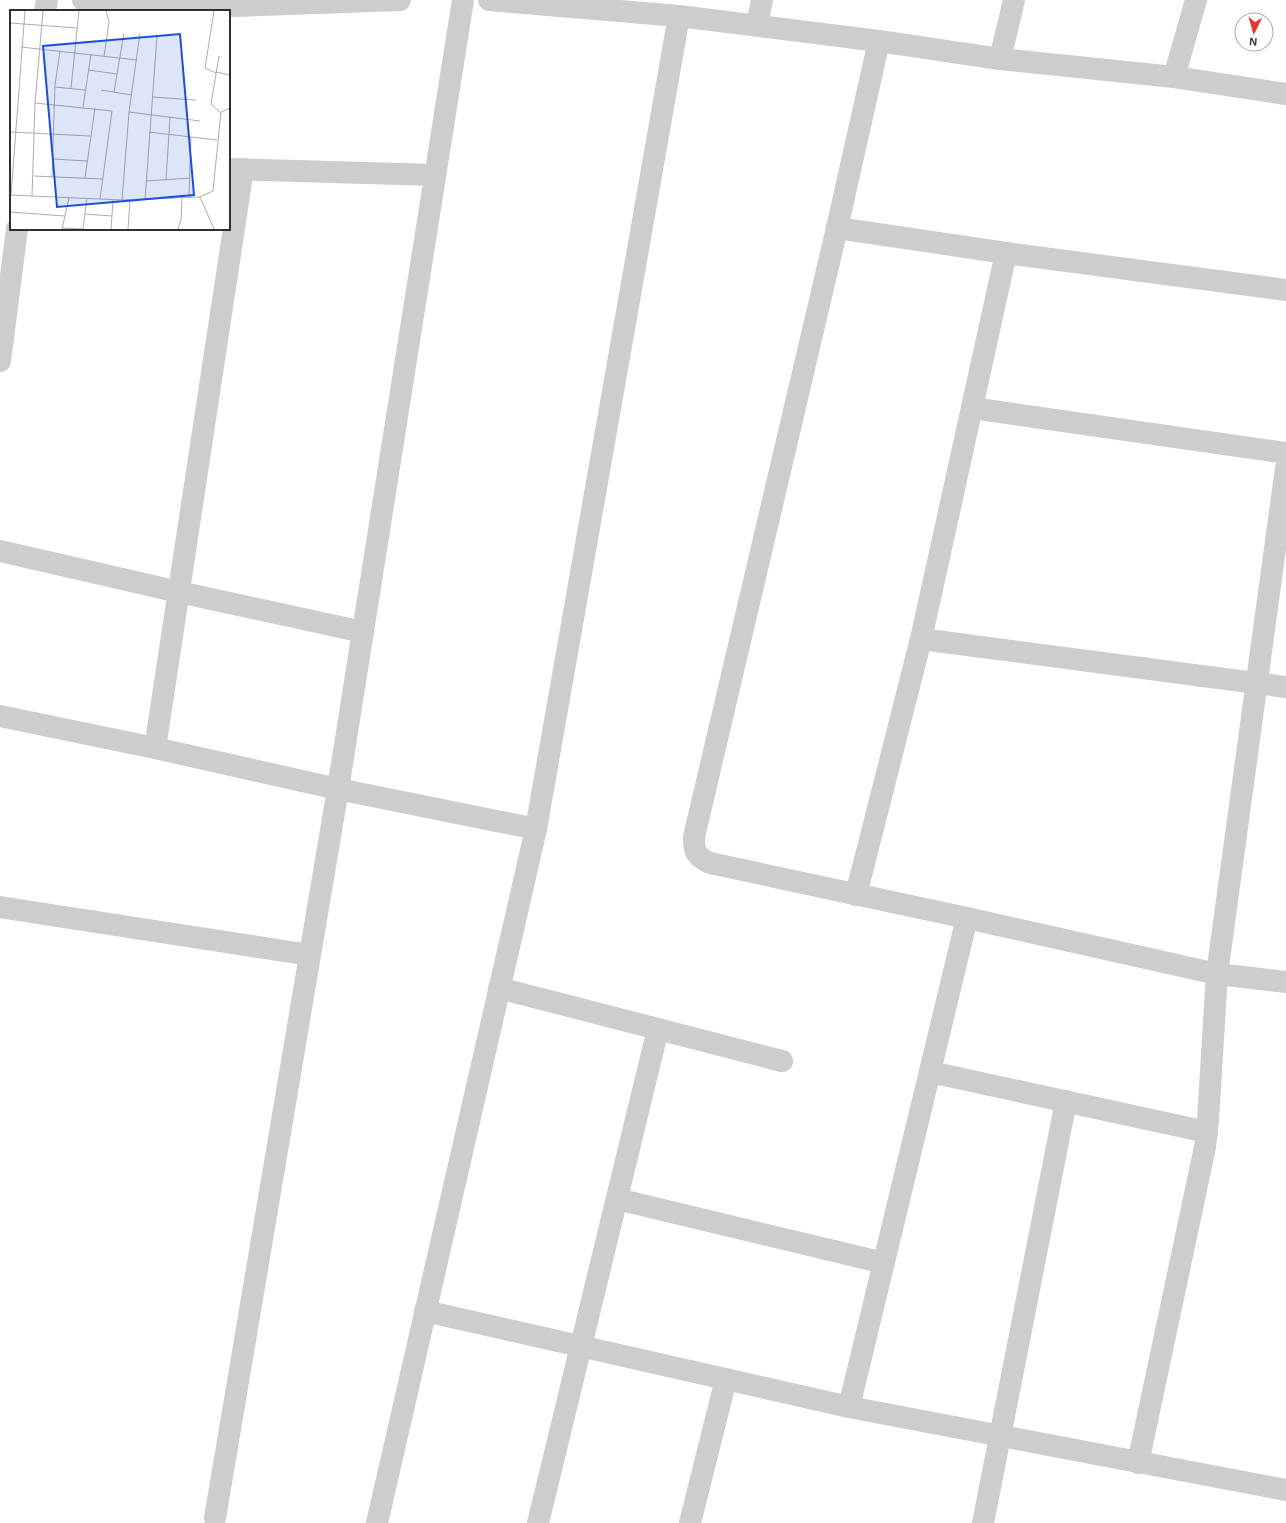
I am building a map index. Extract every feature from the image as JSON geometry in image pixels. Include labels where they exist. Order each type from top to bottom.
[{"type":"street","points":[[45,10],[47,0]]},
{"type":"street","points":[[83,0],[112,2],[155,8],[400,0]]},
{"type":"street","points":[[216,1518],[338,789],[463,0]]},
{"type":"street","points":[[489,0],[604,5],[879,41],[1000,59],[1174,77],[1286,94]]},
{"type":"street","points":[[757,25],[762,0]]},
{"type":"street","points":[[1000,59],[1014,0]]},
{"type":"street","points":[[1174,77],[1196,0]]},
{"type":"street","points":[[377,1523],[536,829],[679,16]]},
{"type":"street","points":[[879,41],[837,228],[696,829],[694,848],[699,857],[710,863],[967,918],[1217,974],[1286,982]]},
{"type":"street","points":[[230,214],[236,169],[435,175]]},
{"type":"street","points":[[837,228],[1006,253],[1286,290]]},
{"type":"street","points":[[0,361],[17,230]]},
{"type":"street","points":[[155,748],[179,592],[228,230]]},
{"type":"street","points":[[856,895],[922,639],[1006,253]]},
{"type":"street","points":[[972,408],[1286,453]]},
{"type":"street","points":[[1138,1463],[1204,1155],[1207,1132],[1217,974],[1258,683],[1286,468]]},
{"type":"street","points":[[0,551],[362,632]]},
{"type":"street","points":[[922,639],[1286,687]]},
{"type":"street","points":[[0,716],[155,748],[338,789],[536,829]]},
{"type":"street","points":[[0,907],[310,955]]},
{"type":"street","points":[[849,1407],[967,918]]},
{"type":"street","points":[[499,988],[782,1061]]},
{"type":"street","points":[[538,1523],[658,1029]]},
{"type":"street","points":[[930,1072],[1207,1132]]},
{"type":"street","points":[[982,1523],[1066,1101]]},
{"type":"street","points":[[617,1199],[884,1262]]},
{"type":"street","points":[[425,1311],[849,1407],[1286,1490]]},
{"type":"street","points":[[690,1523],[726,1379]]}]
